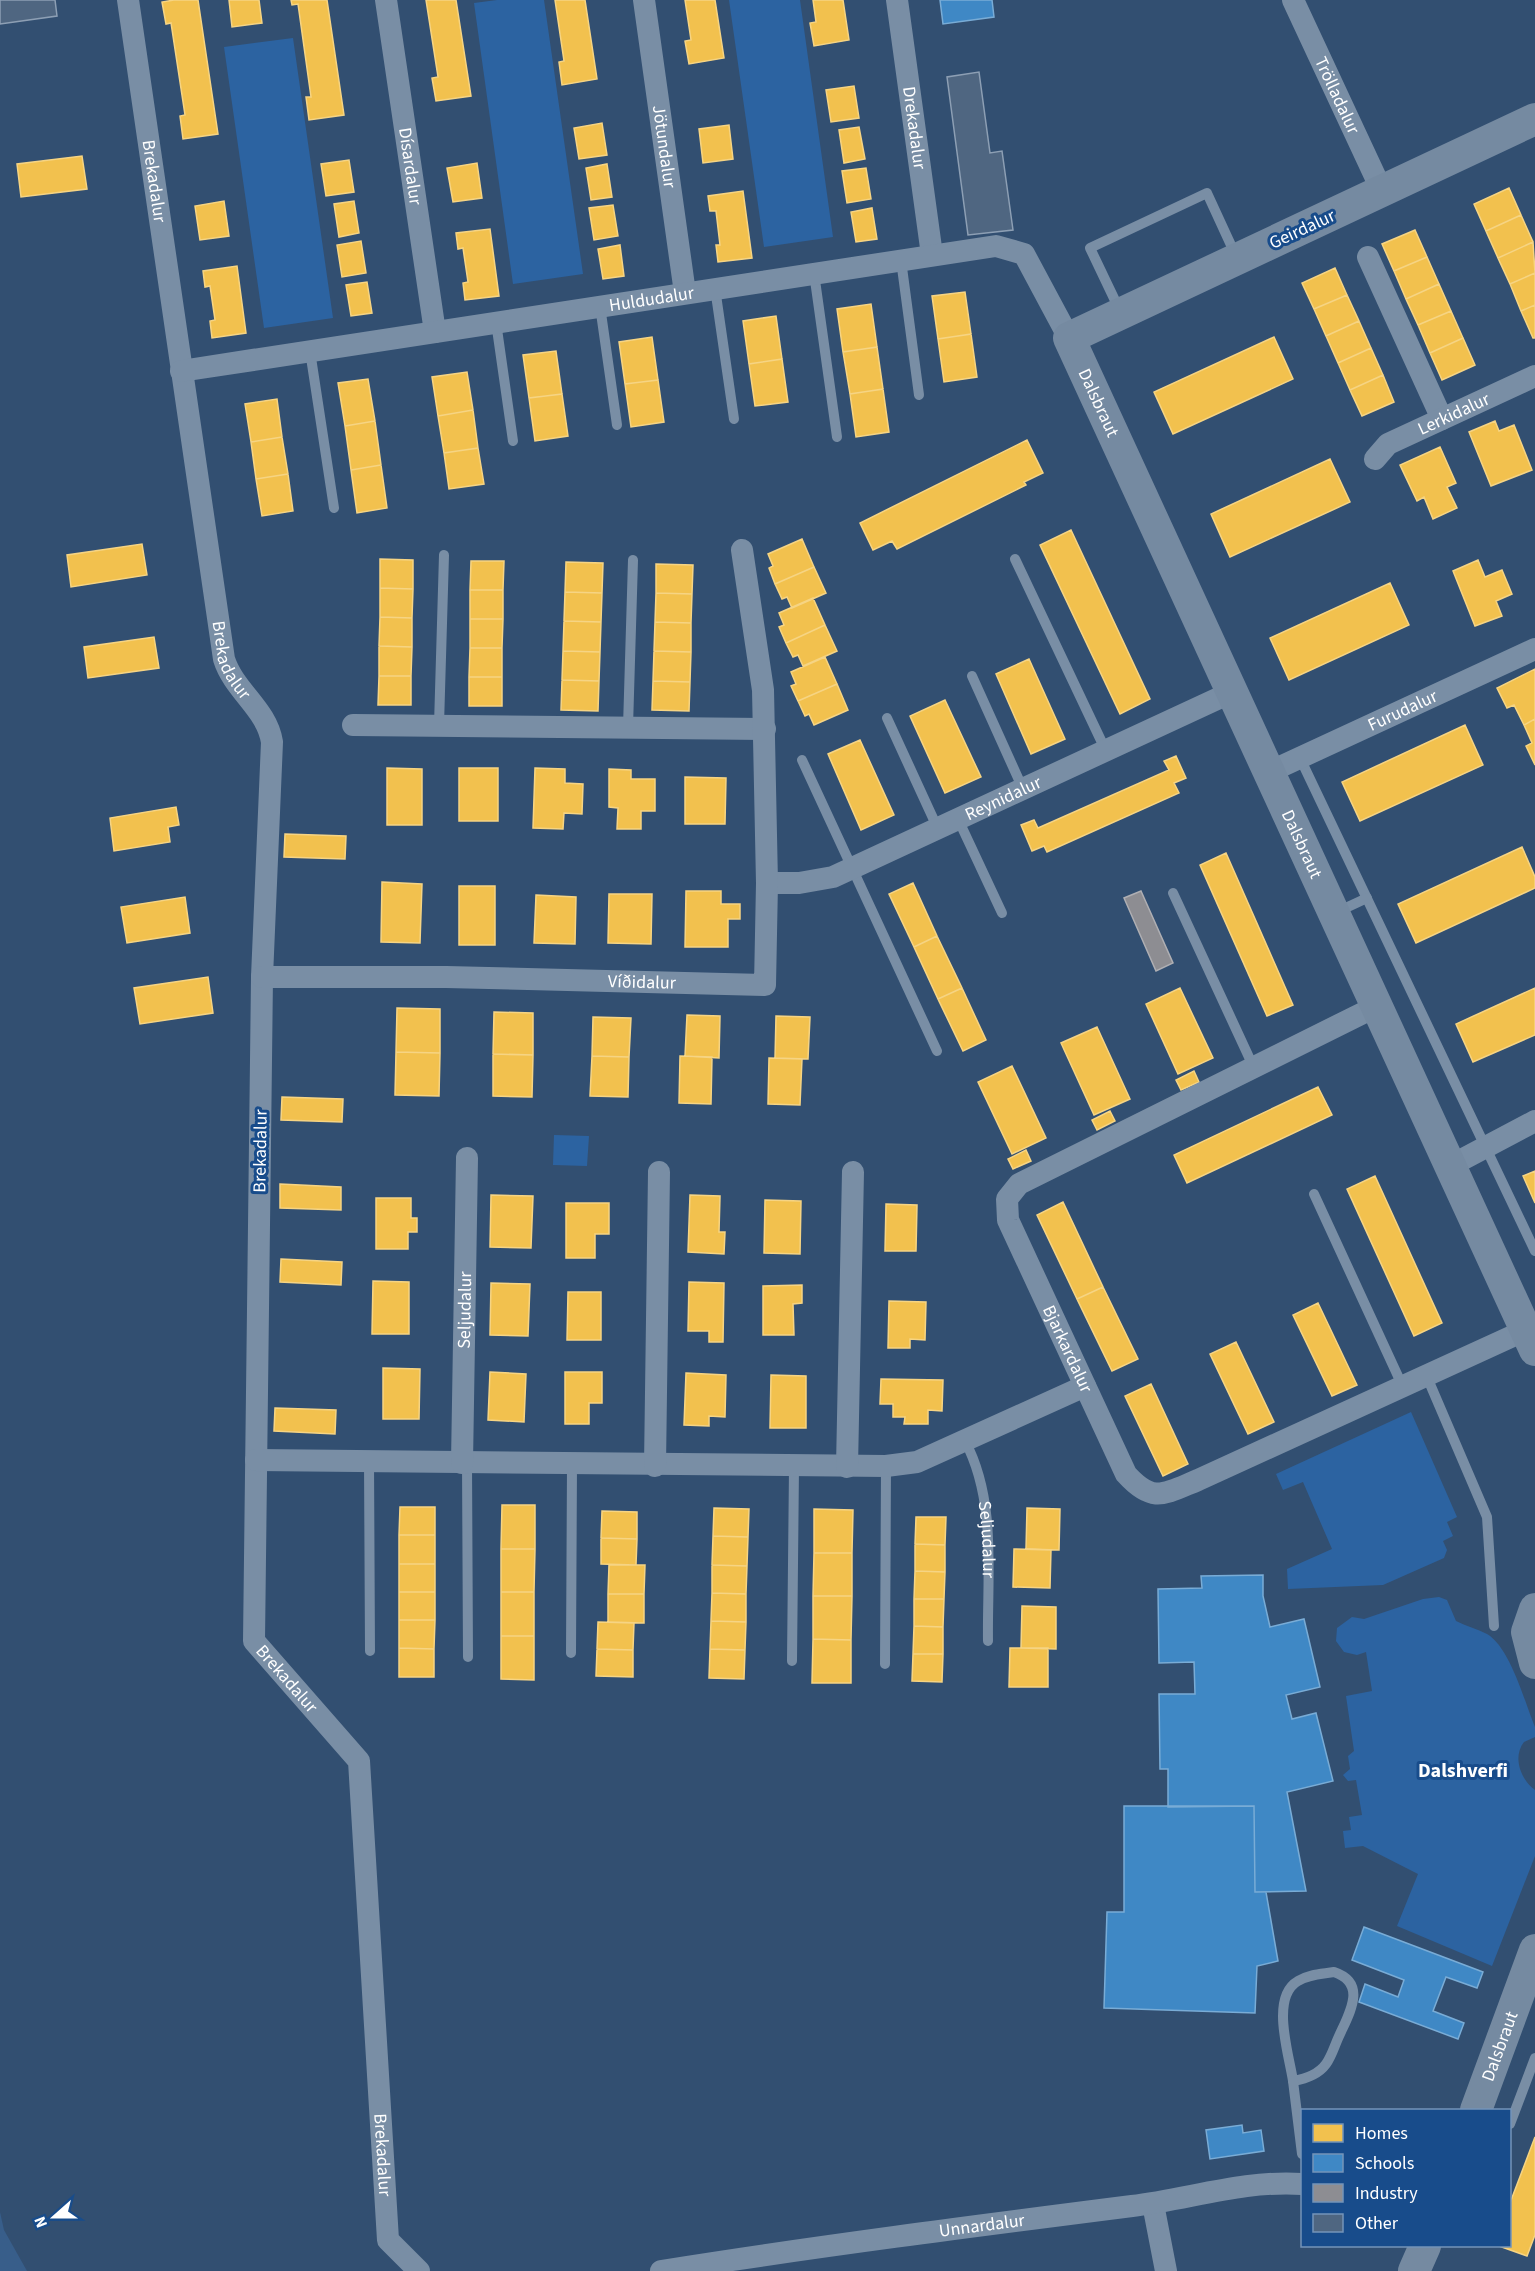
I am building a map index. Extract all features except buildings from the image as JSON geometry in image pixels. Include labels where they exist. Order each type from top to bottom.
[{"type":"street","name":"Brekadalur","points":[[128,0],[224,659],[236,685],[269,727],[272,742],[262,977],[254,1641],[359,1761],[388,2240],[419,2271]]},
{"type":"street","name":"Dísardalur","points":[[386,0],[435,332]]},
{"type":"street","name":"Jötundalur","points":[[644,0],[685,293]]},
{"type":"street","name":"Drekadalur","points":[[897,0],[932,255]]},
{"type":"street","name":"Trölladalur","points":[[1293,0],[1382,191]]},
{"type":"street","name":"Geirdalur","points":[[1069,338],[1535,119]]},
{"type":"street","name":"Huldudalur","points":[[182,371],[996,246],[1024,254],[1069,338]]},
{"type":"street","points":[[1368,257],[1442,419]]},
{"type":"street","name":"Dalsbraut","points":[[1069,338],[1530,1340]]},
{"type":"street","name":"Lerkidalur","points":[[1374,459],[1388,444],[1535,376]]},
{"type":"street","name":"Víðidalur","points":[[262,977],[446,977],[765,985],[763,690],[742,550]]},
{"type":"street","name":"Furudalur","points":[[1269,772],[1535,649]]},
{"type":"street","name":"Reynidalur","points":[[766,883],[833,877],[1232,692]]},
{"type":"street","points":[[353,725],[765,729]]},
{"type":"street","name":"Bjarkardalur","points":[[1377,1006],[1019,1184],[1010,1193],[1006,1213],[1085,1386],[1126,1474],[1140,1490],[1157,1495],[1198,1480],[1427,1377],[1530,1340]]},
{"type":"street","points":[[1450,1166],[1535,1121]]},
{"type":"street","name":"Seljudalur","points":[[464,1463],[467,1158]]},
{"type":"street","points":[[655,1466],[659,1172]]},
{"type":"street","points":[[847,1467],[853,1172]]},
{"type":"street","points":[[256,1460],[655,1466],[886,1466],[917,1462],[1085,1386]]},
{"type":"street","points":[[1535,1609],[1527,1632],[1535,1663]]},
{"type":"street","name":"Dalsbraut","points":[[1476,2109],[1524,2010],[1535,1950]]},
{"type":"street","name":"Unnardalur","points":[[661,2271],[788,2250],[1153,2204],[1236,2187],[1275,2182],[1301,2184]]},
{"type":"street","points":[[1153,2204],[1166,2271]]},
{"type":"street","points":[[1414,2271],[1425,2247]]},
{"type":"lane","points":[[1121,314],[1090,248],[1119,234],[1207,193],[1238,259]]},
{"type":"lane","points":[[901,260],[919,394]]},
{"type":"lane","points":[[814,273],[837,437]]},
{"type":"lane","points":[[715,288],[734,419]]},
{"type":"lane","points":[[600,306],[617,425]]},
{"type":"lane","points":[[496,322],[513,441]]},
{"type":"lane","points":[[310,351],[334,508]]},
{"type":"lane","points":[[439,725],[444,555]]},
{"type":"lane","points":[[1015,559],[1106,751]]},
{"type":"lane","points":[[628,727],[633,560]]},
{"type":"lane","points":[[972,676],[1023,789]]},
{"type":"lane","points":[[887,718],[1002,913]]},
{"type":"lane","points":[[1300,758],[1535,1251]]},
{"type":"lane","points":[[802,760],[937,1051]]},
{"type":"lane","points":[[1173,893],[1254,1068]]},
{"type":"lane","points":[[1334,913],[1367,898]]},
{"type":"lane","points":[[1314,1194],[1404,1387]]},
{"type":"lane","points":[[1427,1377],[1486,1517],[1494,1626]]},
{"type":"lane","name":"Seljudalur","points":[[965,1441],[975,1460],[986,1500],[988,1641]]},
{"type":"lane","points":[[369,1461],[370,1651]]},
{"type":"lane","name":"Seljudalur","points":[[464,1463],[468,1657]]},
{"type":"lane","points":[[571,1653],[572,1465]]},
{"type":"lane","points":[[885,1664],[886,1466]]},
{"type":"lane","points":[[792,1661],[794,1467]]},
{"type":"lane","points":[[1293,2081],[1309,2078],[1325,2065],[1348,2016],[1355,1994],[1349,1980],[1342,1975],[1334,1972],[1306,1977],[1295,1983],[1286,1994],[1282,2009],[1301,2146]]},
{"type":"lane","points":[[1511,2119],[1535,2058]]},
{"type":"shaded area","points":[[497,0],[544,0],[583,274],[513,284],[474,3]]},
{"type":"shaded area","points":[[729,0],[800,0],[833,237],[764,247]]},
{"type":"shaded area","points":[[293,38],[333,318],[264,328],[224,47]]},
{"type":"shaded area","points":[[554,1135],[589,1136],[587,1166],[553,1165]]},
{"type":"shaded area","points":[[1411,1412],[1457,1517],[1447,1522],[1453,1536],[1443,1541],[1447,1550],[1444,1558],[1383,1585],[1288,1589],[1287,1569],[1332,1549],[1303,1482],[1283,1490],[1276,1474]]},
{"type":"shaded area","points":[[1439,1597],[1447,1600],[1456,1621],[1487,1634],[1503,1651],[1516,1676],[1535,1727],[1535,1737],[1524,1742],[1520,1748],[1519,1761],[1522,1774],[1535,1790],[1535,1856],[1492,1966],[1397,1926],[1418,1874],[1363,1846],[1345,1848],[1343,1831],[1351,1830],[1349,1817],[1362,1815],[1356,1780],[1348,1781],[1343,1775],[1350,1769],[1348,1756],[1354,1751],[1346,1696],[1372,1691],[1366,1652],[1357,1655],[1344,1652],[1336,1641],[1337,1628],[1352,1617],[1364,1619],[1423,1599]]},
{"type":"shaded area","points":[[0,2212],[4,2230],[27,2271],[0,2271]]},
{"type":"district","name":"Dalshverfi","points":[[1463,1770]]}]
